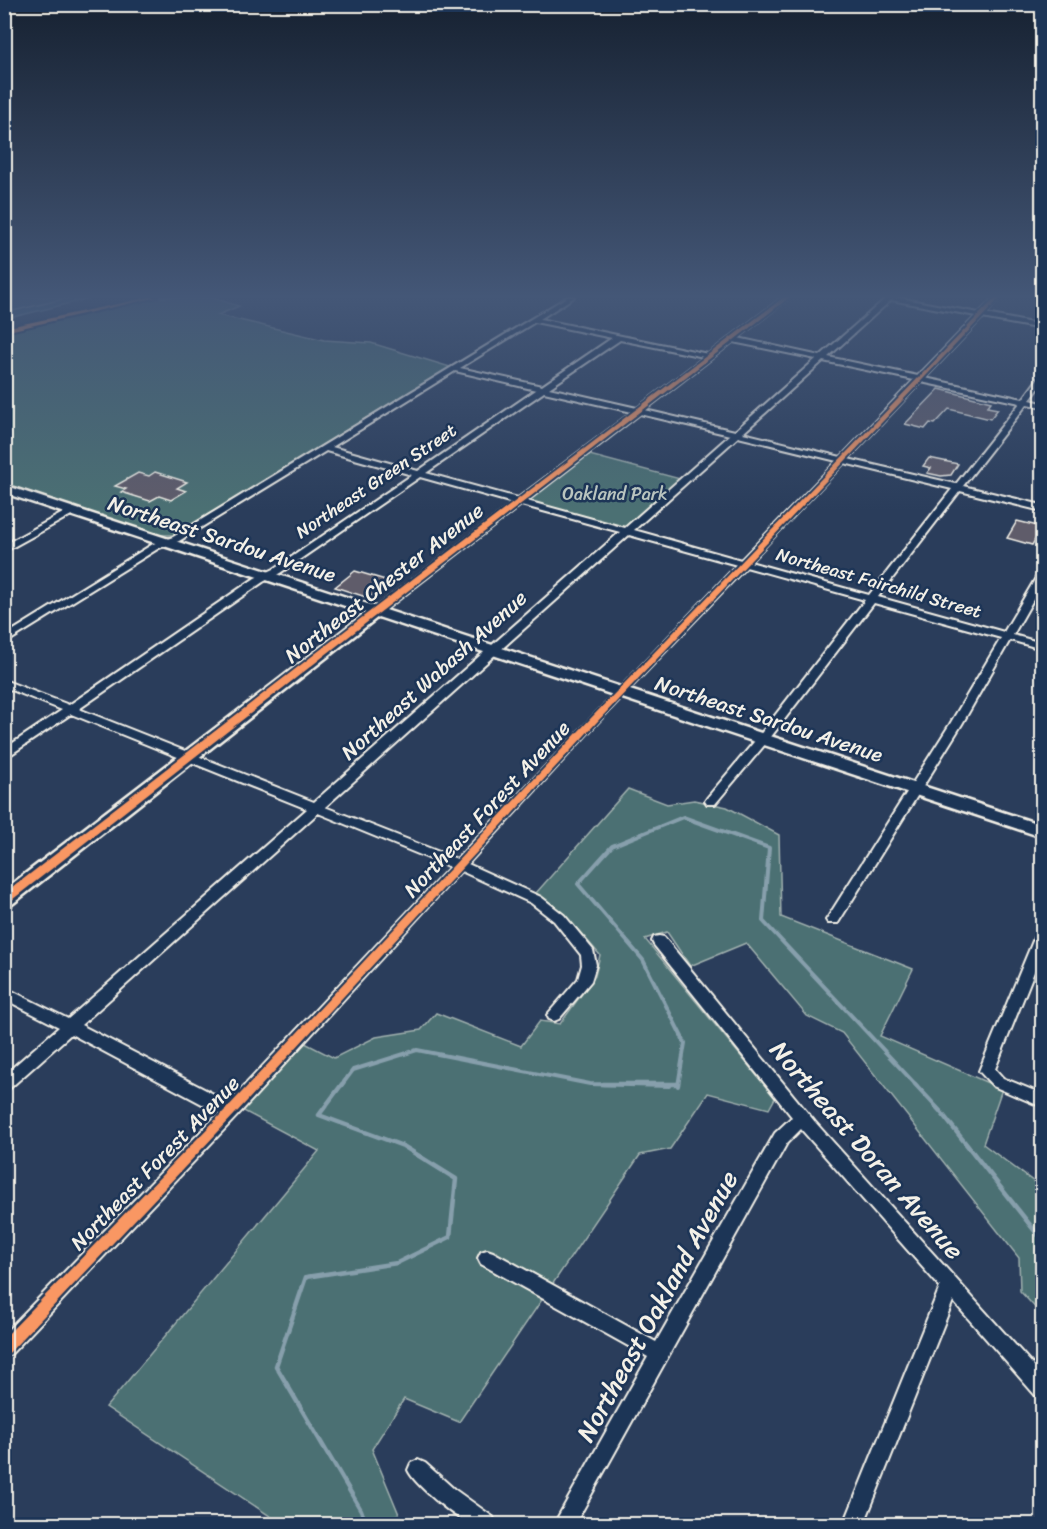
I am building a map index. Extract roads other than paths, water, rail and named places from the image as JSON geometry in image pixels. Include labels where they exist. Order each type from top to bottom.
[{"type":"main road","name":"Northeast Sardou Avenue","points":[[4,489],[1042,831]]},
{"type":"main road","name":"Northeast Chester Avenue","points":[[4,900],[376,612]]},
{"type":"street","name":"Northeast Green Street","points":[[4,755],[574,368]]},
{"type":"street","name":"Northeast Chester Avenue","points":[[376,612],[692,368]]},
{"type":"street","name":"Northeast Wabash Avenue","points":[[4,1085],[809,368]]},
{"type":"street","points":[[868,368],[1042,405]]},
{"type":"street","name":"Northeast Forest Avenue","points":[[4,1348],[231,1111],[621,692],[931,368]]},
{"type":"street","points":[[4,641],[156,546],[176,540],[455,369],[1042,508]]},
{"type":"street","points":[[711,801],[763,739],[1042,379]]},
{"type":"street","name":"Northeast Fairchild Street","points":[[326,448],[521,500],[1042,646]]},
{"type":"street","points":[[4,549],[72,511]]},
{"type":"street","points":[[833,920],[956,724],[1042,576]]},
{"type":"street","points":[[4,683],[459,864],[546,906],[584,948],[589,965],[584,981],[554,1014]]},
{"type":"street","points":[[1042,936],[987,1071],[998,1082],[1042,1101]]},
{"type":"street","name":"Northeast Doran Avenue","points":[[659,941],[801,1118],[1042,1388]]},
{"type":"street","points":[[4,992],[231,1111]]},
{"type":"street","name":"Northeast Oakland Avenue","points":[[564,1524],[658,1353],[781,1138],[801,1118]]},
{"type":"street","points":[[487,1258],[658,1353]]},
{"type":"street","points":[[854,1524],[950,1285]]},
{"type":"street","points":[[418,1470],[447,1496],[486,1524]]},
{"type":"waterway","points":[[678,1086],[685,1043],[643,960],[578,884],[612,846],[683,817],[769,848],[763,921],[917,1086]]},
{"type":"waterway","points":[[341,1086],[353,1070],[417,1050],[590,1084],[669,1086]]},
{"type":"waterway","points":[[342,1084],[319,1115],[403,1146],[456,1179],[450,1237],[397,1263],[306,1277],[276,1366],[361,1510],[366,1524]]},
{"type":"waterway","points":[[603,1084],[678,1084]]},
{"type":"waterway","points":[[915,1084],[940,1111],[1042,1240]]},
{"type":"park label","name":"Oakland Park","points":[[615,494]]}]
